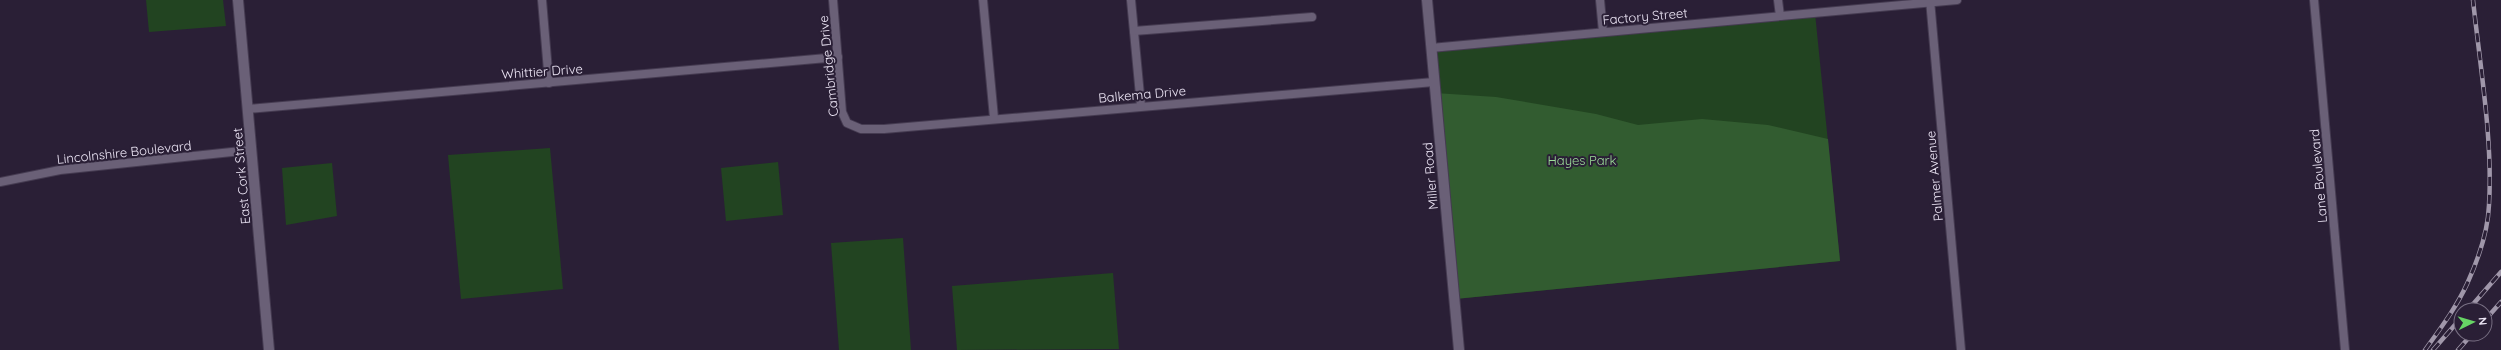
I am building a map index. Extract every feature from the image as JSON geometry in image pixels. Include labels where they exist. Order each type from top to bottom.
[{"type":"street","name":"East Cork Street","points":[[238,0],[269,350]]},
{"type":"street","points":[[542,0],[549,83]]},
{"type":"street","name":"Cambridge Drive","points":[[833,0],[842,112],[847,123],[852,127]]},
{"type":"street","points":[[983,0],[994,118]]},
{"type":"street","points":[[1131,0],[1141,106]]},
{"type":"street","name":"Miller Road","points":[[1427,0],[1459,350]]},
{"type":"street","points":[[1600,0],[1603,32]]},
{"type":"street","points":[[1778,0],[1780,16]]},
{"type":"street","name":"Factory Street","points":[[1431,48],[1930,1],[1957,0]]},
{"type":"street","name":"Lane Boulevard","points":[[2314,0],[2345,350]]},
{"type":"street","name":"Palmer Avenue","points":[[1930,1],[1961,350]]},
{"type":"street","points":[[1134,32],[1312,17]]},
{"type":"street","name":"Whittier Drive","points":[[248,108],[838,57]]},
{"type":"street","name":"Balkema Drive","points":[[852,127],[884,129],[994,118],[1434,82]]},
{"type":"street","name":"Lincolnshire Boulevard","points":[[0,182],[20,176],[60,170],[251,150]]},
{"type":"green space","points":[[146,0],[223,0],[226,26],[149,32]]},
{"type":"green space","name":"Hayes Park","points":[[1815,13],[1840,261],[1455,299],[1431,48]]},
{"type":"green space","name":"Hayes Park","points":[[1435,93],[1496,97],[1596,114],[1638,125],[1702,119],[1768,125],[1828,139],[1840,261],[1455,299]]},
{"type":"green space","points":[[550,148],[563,289],[461,299],[448,155]]},
{"type":"green space","points":[[778,162],[783,215],[726,221],[721,168]]},
{"type":"green space","points":[[332,163],[337,216],[286,225],[282,168]]},
{"type":"green space","points":[[903,238],[911,350],[839,350],[831,243]]},
{"type":"green space","points":[[1113,273],[1119,349],[957,350],[952,286]]},
{"type":"railway","points":[[2425,350],[2463,293],[2475,265],[2487,225],[2490,180],[2488,129],[2473,0]]},
{"type":"railway","points":[[2475,302],[2501,272]]},
{"type":"railway","points":[[2493,311],[2501,302]]},
{"type":"railway","points":[[2433,350],[2453,327]]},
{"type":"railway","points":[[2458,350],[2465,342]]}]
